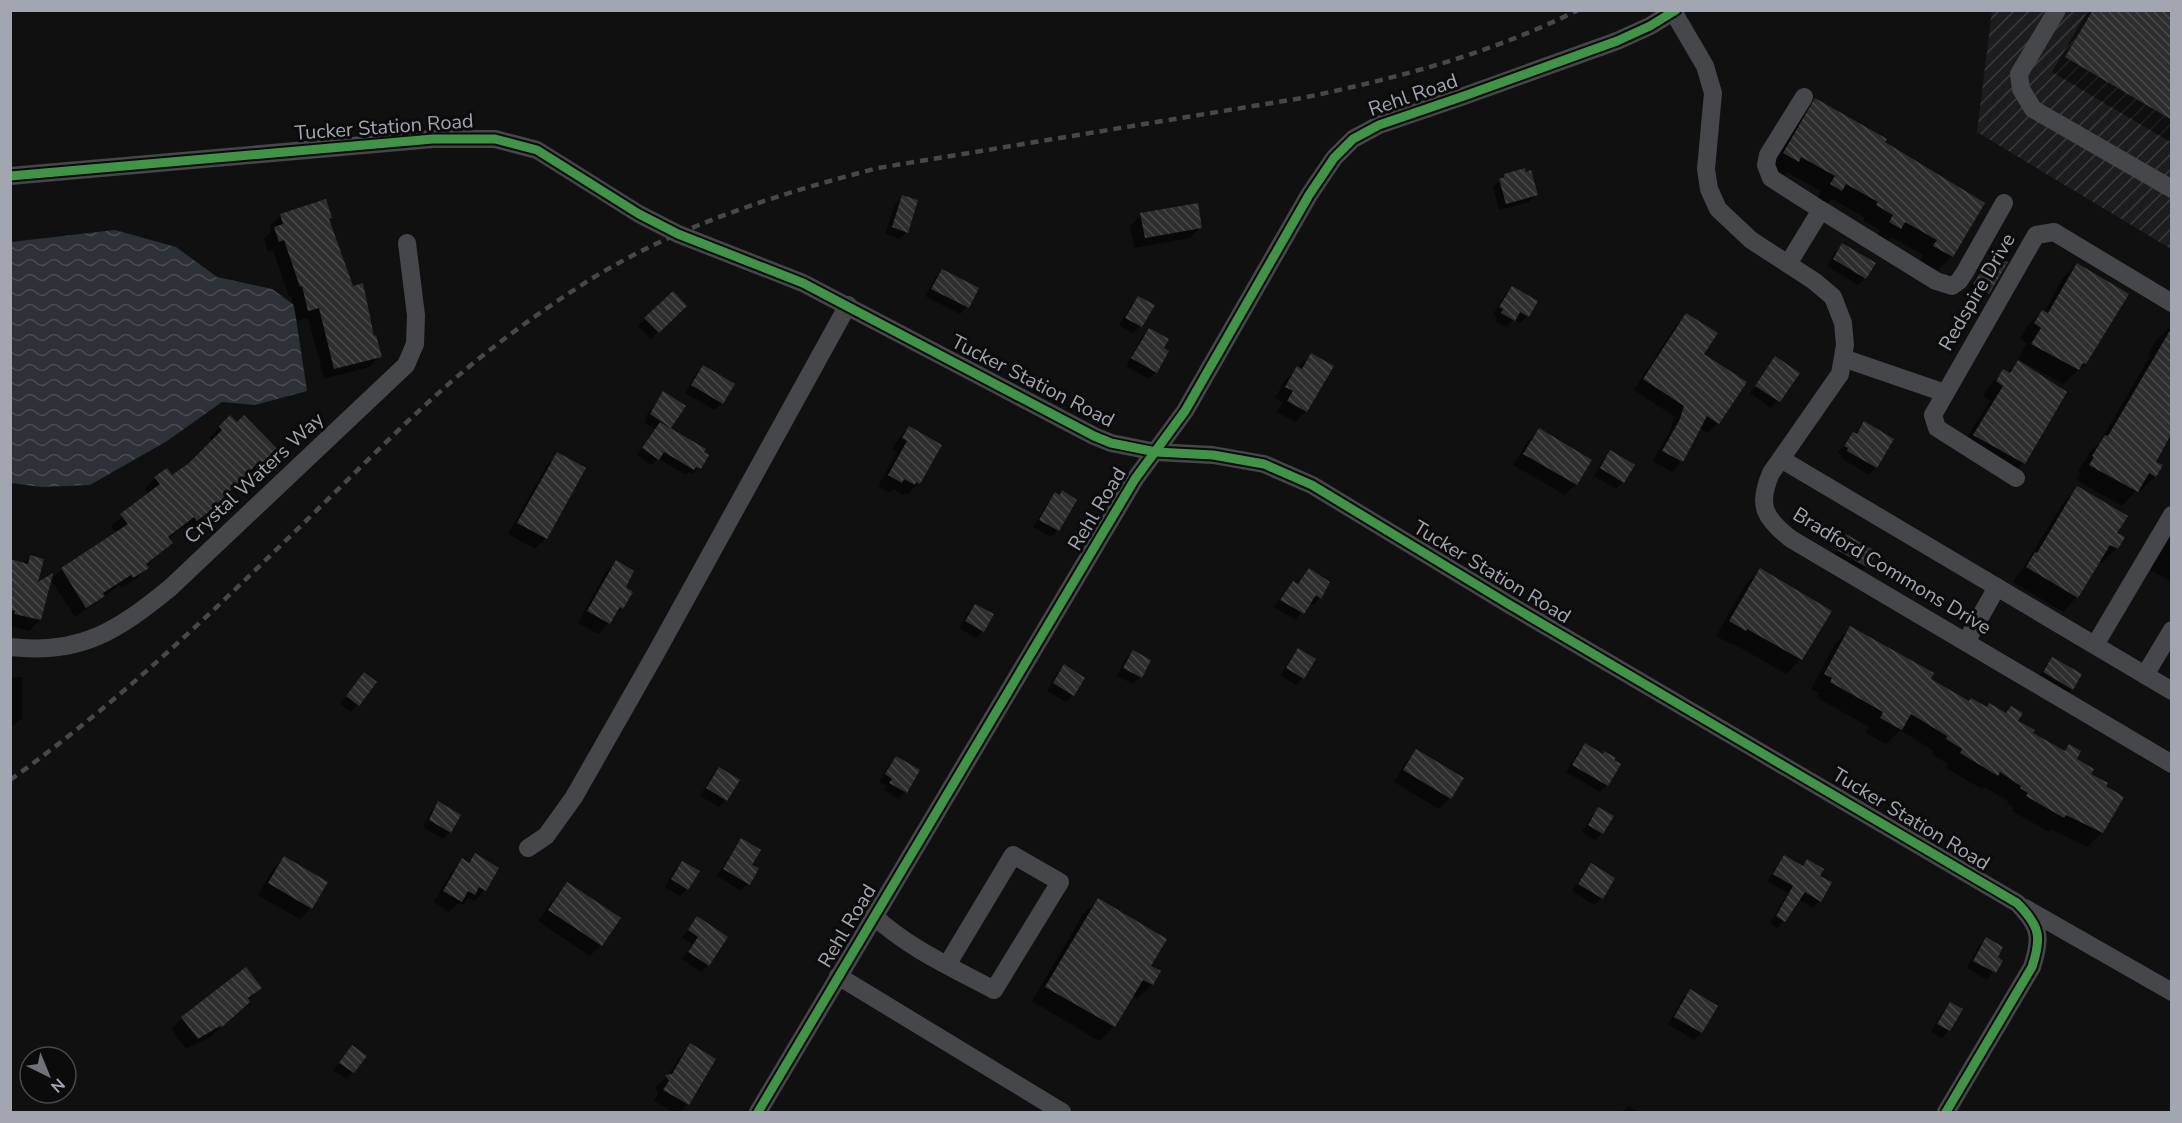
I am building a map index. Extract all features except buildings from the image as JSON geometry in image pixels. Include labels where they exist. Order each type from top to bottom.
[{"type":"street","points":[[2057,10],[2019,74],[2021,90],[2033,109],[2172,189]]},
{"type":"street","name":"Bradford Commons Drive","points":[[1675,12],[1705,66],[1713,93],[1706,169],[1709,189],[1718,209],[1751,240],[1814,281],[1833,297],[1843,323],[1845,345],[1840,374],[1771,473],[1765,488],[1763,508],[1774,526],[1791,539],[2172,764]]},
{"type":"street","name":"Rehl Road","points":[[758,1113],[1135,479],[1185,411],[1309,195],[1334,158],[1353,139],[1379,125],[1617,40],[1675,12]]},
{"type":"street","points":[[1804,97],[1768,155],[1766,165],[1771,178],[1936,281],[1952,286],[1959,281],[2004,203]]},
{"type":"street","name":"Tucker Station Road","points":[[10,176],[433,139],[480,137],[495,139],[537,150],[639,214],[678,234],[803,283],[1094,436],[1111,443],[1156,452],[1213,455],[1264,464],[1311,485],[1510,605],[2017,903],[2033,922],[2038,936],[2039,946],[2032,967],[1946,1113]]},
{"type":"street","points":[[1788,264],[1821,210]]},
{"type":"street","name":"Redspire Drive","points":[[2016,478],[1937,428],[1933,415],[2036,235],[2054,232],[2172,303]]},
{"type":"street","name":"Crystal Waters Way","points":[[10,647],[37,650],[69,647],[95,638],[124,623],[144,609],[178,580],[406,365],[416,344],[417,315],[407,243]]},
{"type":"street","points":[[528,848],[546,836],[574,796],[656,653],[848,305]]},
{"type":"street","points":[[1843,358],[1945,393]]},
{"type":"street","points":[[1781,459],[2172,691]]},
{"type":"street","points":[[2095,645],[2172,515]]},
{"type":"street","points":[[1966,642],[1997,587]]},
{"type":"street","points":[[2145,675],[2172,630]]},
{"type":"street","points":[[874,916],[894,935],[994,990],[1060,882],[1013,855],[947,964]]},
{"type":"street","points":[[2017,903],[2172,992]]},
{"type":"street","points":[[838,976],[1062,1113]]},
{"type":"shaded area","points":[[1992,11],[2171,11],[2171,249],[1977,132]]},
{"type":"water","points":[[115,230],[176,247],[217,277],[272,289],[294,305],[307,391],[255,405],[222,402],[167,441],[90,485],[41,487],[11,483],[11,242]]},
{"type":"railway","points":[[10,780],[91,718],[168,652],[399,429],[468,367],[519,328],[591,279],[624,260],[730,213],[766,200],[878,168],[1302,98],[1373,82],[1477,52],[1545,26],[1578,10]]},
{"type":"cycle path","points":[[758,1112],[1135,479],[1185,411],[1309,195],[1334,158],[1353,139],[1379,125],[1617,41],[1650,26],[1676,10]]},
{"type":"cycle path","points":[[10,176],[433,139],[495,139],[537,150],[639,214],[678,234],[803,283],[1094,436],[1111,443],[1156,452],[1213,455],[1264,464],[1312,485],[1510,605],[2017,903],[2030,918],[2037,932],[2037,948],[2032,967],[1946,1112]]}]
